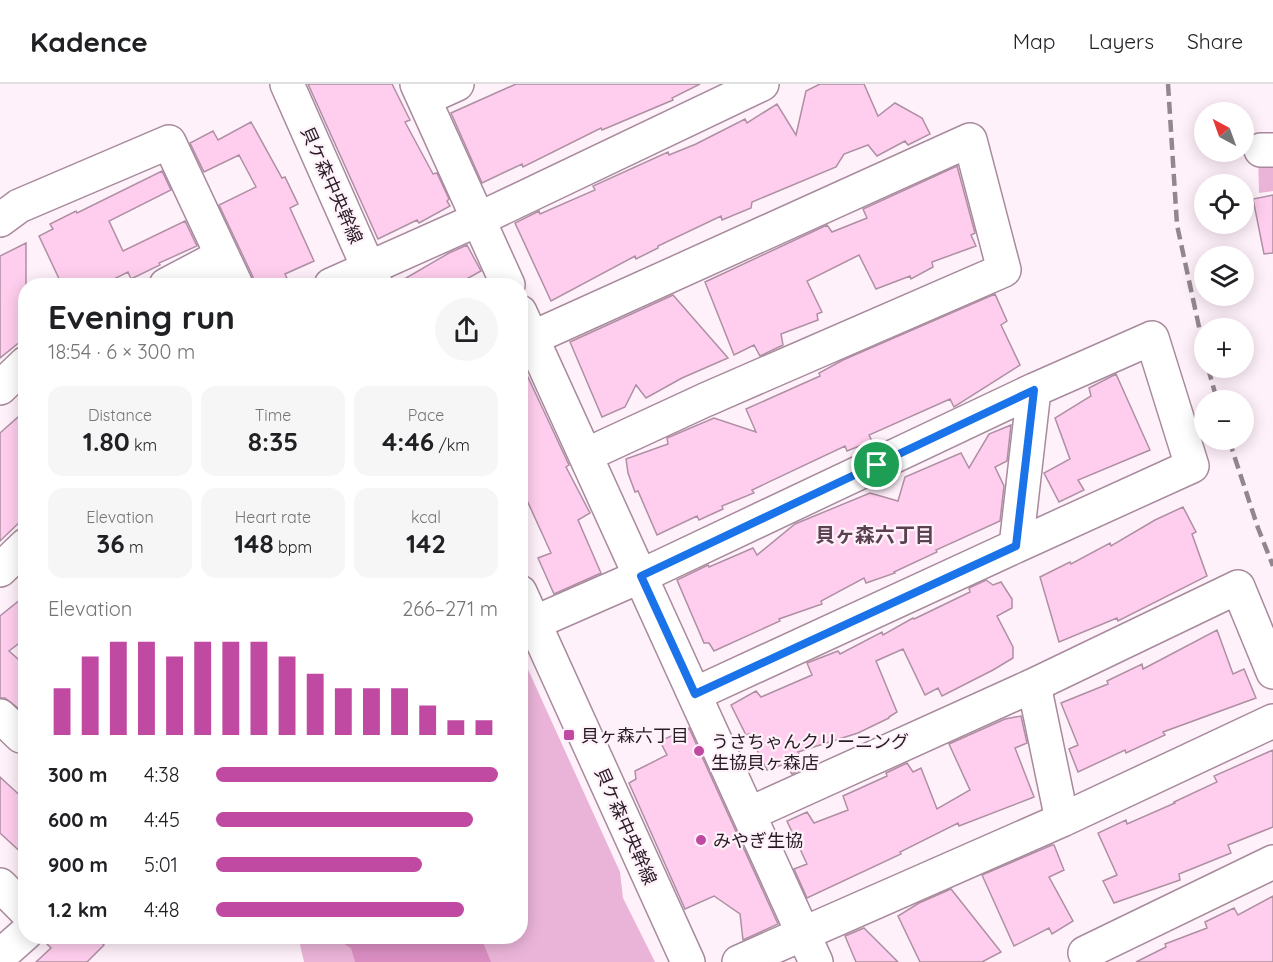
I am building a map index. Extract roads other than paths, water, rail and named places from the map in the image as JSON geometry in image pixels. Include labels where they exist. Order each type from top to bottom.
[{"type":"street","name":"貝ケ森中央幹線","points":[[287,84],[373,277]]},
{"type":"street","points":[[457,84],[421,91],[505,278]]},
{"type":"street","points":[[373,277],[479,219],[762,84]]},
{"type":"street","points":[[528,324],[970,140],[1004,270],[705,400],[586,455]]},
{"type":"street","points":[[0,220],[19,206],[169,142],[232,278]]},
{"type":"street","points":[[179,278],[221,256]]},
{"type":"street","points":[[528,329],[810,948]]},
{"type":"street","points":[[528,627],[641,576],[1034,390],[1152,338],[1192,466],[695,694]]},
{"type":"street","points":[[0,388],[18,371]]},
{"type":"street","points":[[1016,546],[1034,390]]},
{"type":"street","points":[[0,570],[18,553]]},
{"type":"street","points":[[749,814],[1034,685],[1238,587],[1273,672]]},
{"type":"street","name":"貝ケ森中央幹線","points":[[528,629],[688,962]]},
{"type":"street","points":[[1034,685],[1062,820]]},
{"type":"street","points":[[0,716],[18,733]]},
{"type":"street","points":[[739,962],[810,948],[1062,820],[1273,721]]},
{"type":"street","points":[[1079,959],[1273,862]]},
{"type":"street","points":[[0,885],[18,903]]},
{"type":"street","points":[[0,956],[18,940]]},
{"type":"railway","points":[[1168,84],[1177,225],[1197,318]]},
{"type":"railway","points":[[1211,378],[1214,390]]},
{"type":"railway","points":[[1232,450],[1273,566]]},
{"type":"place","name":"貝ヶ森六丁目","points":[[569,735]]},
{"type":"place","name":"うさちゃんクリーニング 生協貝ヶ森店","points":[[699,751]]},
{"type":"place","name":"みやぎ生協","points":[[701,840]]},
{"type":"district","name":"貝ヶ森六丁目","points":[[875,534]]}]
